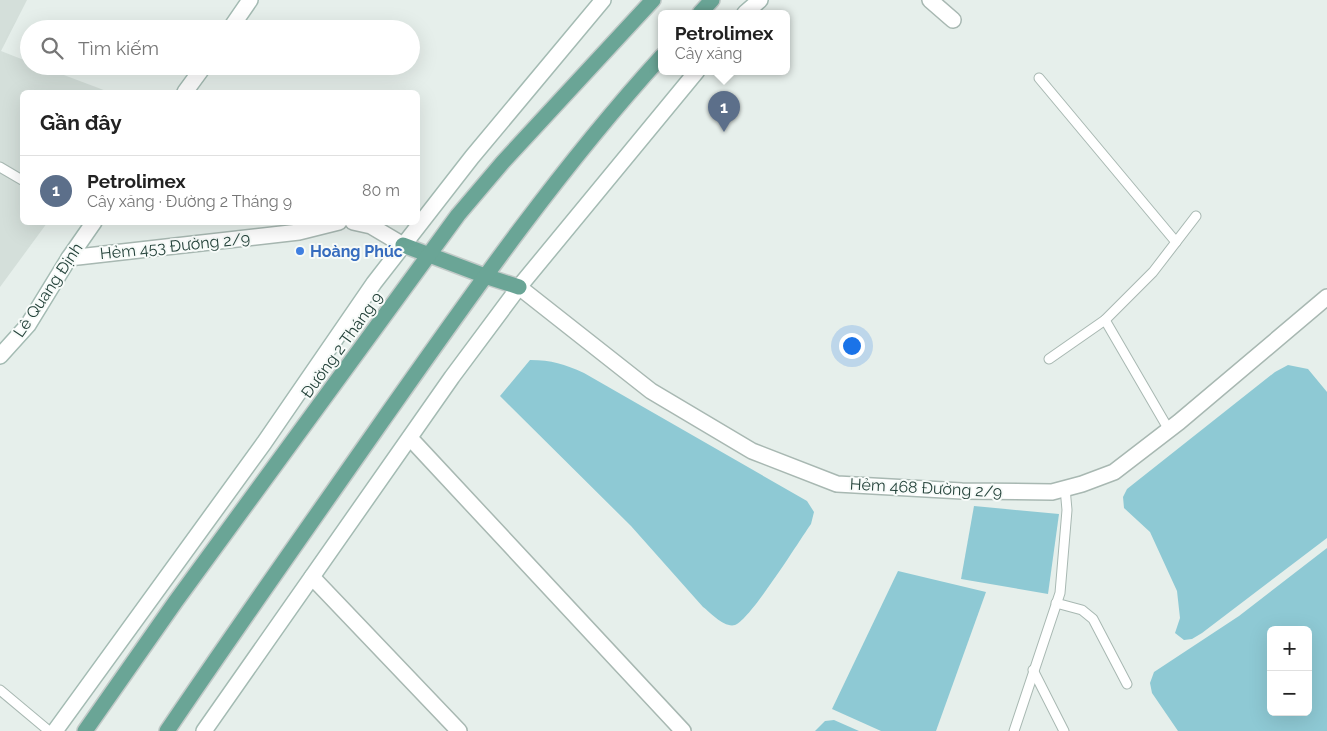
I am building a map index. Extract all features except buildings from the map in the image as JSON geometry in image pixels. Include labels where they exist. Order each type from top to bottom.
[{"type":"main road","points":[[236,20],[250,0]]},
{"type":"main road","name":"Đường 2 Tháng 9","points":[[420,223],[472,157],[603,0]]},
{"type":"main road","name":"Đường 2 Tháng 9","points":[[85,731],[176,601],[458,215],[503,162],[653,0]]},
{"type":"main road","points":[[703,10],[712,0]]},
{"type":"main road","points":[[749,10],[760,0]]},
{"type":"main road","points":[[930,0],[953,20]]},
{"type":"main road","points":[[167,731],[485,276],[567,170],[638,82],[658,60]]},
{"type":"main road","points":[[187,90],[198,75]]},
{"type":"main road","points":[[204,731],[452,377],[519,287],[694,75]]},
{"type":"main road","name":"Lê Quang Định","points":[[0,356],[28,325],[69,258],[92,225]]},
{"type":"main road","name":"Hẻm 453 Đường 2/9","points":[[69,258],[298,232],[327,225]]},
{"type":"main road","points":[[366,225],[403,245],[519,287]]},
{"type":"main road","name":"Đường 2 Tháng 9","points":[[55,731],[264,443],[374,282],[419,225]]},
{"type":"main road","name":"Hẻm 468 Đường 2/9","points":[[519,287],[651,391],[752,451],[837,484],[962,491],[1052,492],[1082,484],[1114,472],[1169,430],[1327,297]]},
{"type":"main road","points":[[410,438],[683,731]]},
{"type":"main road","points":[[312,578],[459,731]]},
{"type":"lane","points":[[1039,78],[1176,242]]},
{"type":"lane","points":[[0,167],[20,179]]},
{"type":"lane","points":[[1049,359],[1105,320],[1153,272],[1196,216]]},
{"type":"lane","points":[[1105,320],[1169,430]]},
{"type":"lane","points":[[1014,731],[1060,593],[1067,510],[1065,488]]},
{"type":"lane","points":[[1056,603],[1082,610],[1093,619],[1127,684]]},
{"type":"lane","points":[[1033,670],[1064,731]]},
{"type":"lane","points":[[0,690],[49,731]]},
{"type":"shaded area","points":[[0,0],[27,0],[1,51],[20,58],[20,75],[64,75],[104,90],[20,90],[20,225],[46,225],[0,287]]},
{"type":"water","points":[[530,360],[558,363],[584,373],[807,501],[814,512],[811,524],[752,610],[742,620],[735,625],[726,624],[703,607],[631,526],[500,396]]},
{"type":"water","points":[[1288,365],[1308,369],[1327,392],[1327,538],[1202,633],[1192,639],[1184,640],[1175,633],[1180,618],[1177,591],[1150,532],[1124,508],[1123,497],[1127,489],[1275,372]]},
{"type":"water","points":[[974,506],[1059,514],[1048,594],[961,579]]},
{"type":"water","points":[[1327,548],[1327,731],[1178,731],[1152,693],[1150,683],[1154,672],[1239,616]]},
{"type":"water","points":[[898,571],[986,592],[936,731],[881,731],[832,709]]},
{"type":"water","points":[[834,720],[859,731],[815,731],[825,721]]},
{"type":"place","name":"Petrolimex","points":[[724,132]]},
{"type":"place","name":"Hoàng Phúc","points":[[300,251]]}]
